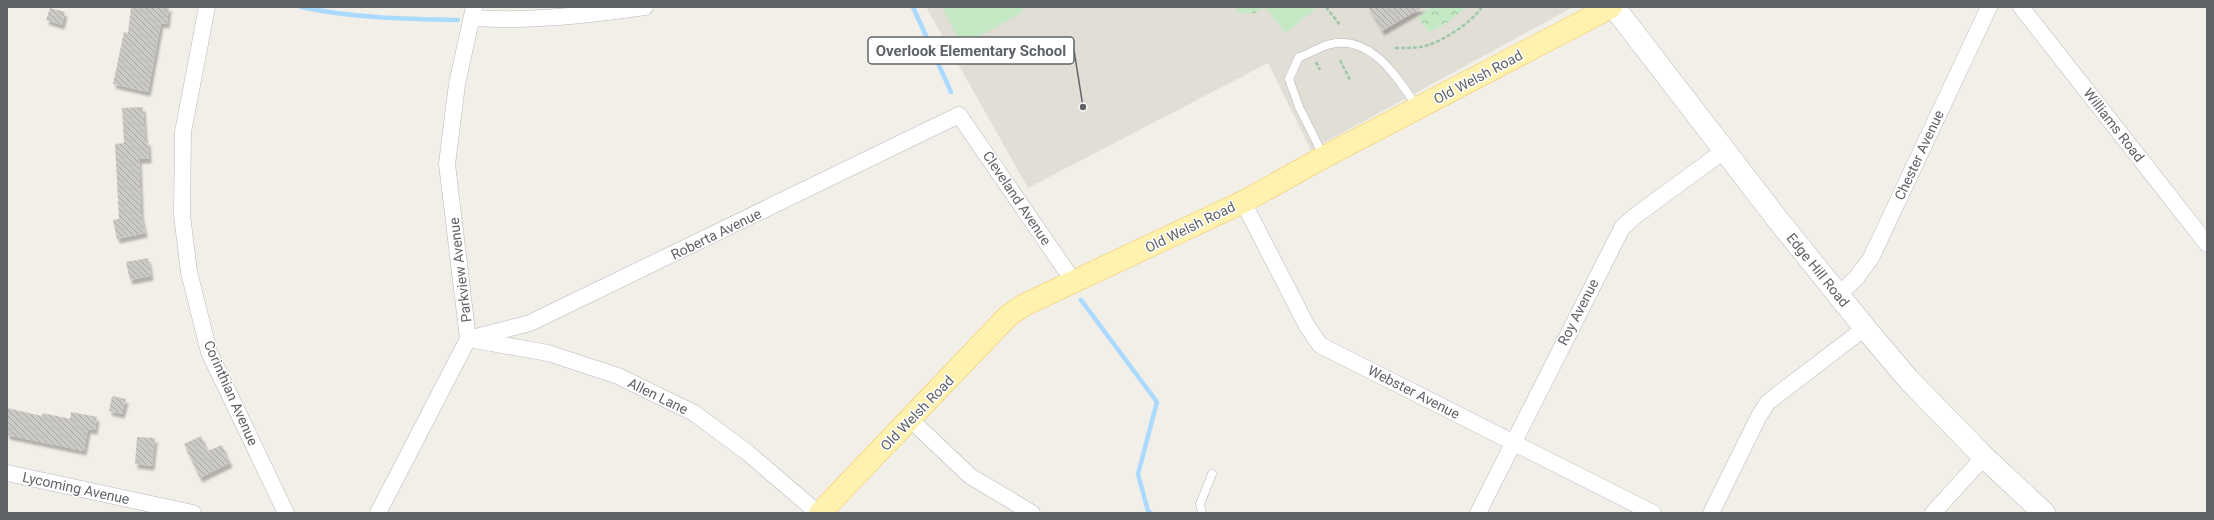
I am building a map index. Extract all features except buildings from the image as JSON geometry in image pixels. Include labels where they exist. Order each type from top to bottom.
[{"type":"main road","name":"Old Welsh Road","points":[[819,513],[911,420],[1008,316],[1024,305],[1243,202],[1324,157],[1613,7]]},
{"type":"street","name":"Corinthian Avenue","points":[[207,7],[183,132],[182,215],[189,272],[209,352],[286,513]]},
{"type":"street","points":[[473,12],[490,19],[570,17],[645,7]]},
{"type":"street","name":"Edge Hill Road","points":[[1613,7],[1838,296],[1909,380],[1984,457],[2044,513]]},
{"type":"street","name":"Chester Avenue","points":[[1838,296],[1857,277],[1871,258],[1989,7]]},
{"type":"street","name":"Williams Road","points":[[2021,7],[2207,244]]},
{"type":"street","name":"Parkview Avenue","points":[[378,513],[468,339],[448,164],[457,84],[473,12]]},
{"type":"street","name":"Roberta Avenue","points":[[468,339],[530,323],[959,115]]},
{"type":"street","name":"Cleveland Avenue","points":[[959,115],[1074,282]]},
{"type":"street","name":"Roy Avenue","points":[[1478,513],[1622,228],[1635,216],[1725,150]]},
{"type":"street","name":"Webster Avenue","points":[[1243,202],[1307,326],[1320,345],[1653,513]]},
{"type":"street","points":[[1711,513],[1759,416],[1768,402],[1865,328]]},
{"type":"street","name":"Allen Lane","points":[[468,339],[548,353],[618,376],[694,413],[748,453],[819,513]]},
{"type":"street","points":[[911,420],[970,476],[1032,513]]},
{"type":"street","points":[[1933,513],[1984,457]]},
{"type":"street","name":"Lycoming Avenue","points":[[7,473],[193,513]]},
{"type":"lane","points":[[1324,157],[1299,107],[1288,79],[1299,57],[1328,45],[1353,42],[1385,62],[1419,108]]},
{"type":"lane","points":[[1202,513],[1200,504],[1212,474]]},
{"type":"path","points":[[1326,7],[1340,25]]},
{"type":"path","points":[[1395,48],[1422,46],[1455,32],[1477,14],[1482,7]]},
{"type":"path","points":[[1340,60],[1350,80]]},
{"type":"path","points":[[1316,61],[1320,70]]},
{"type":"shaded area","points":[[926,7],[1573,7],[1311,150],[1268,63],[1028,188]]},
{"type":"green space","points":[[942,7],[1023,7],[1021,13],[962,46]]},
{"type":"green space","points":[[1235,7],[1263,7],[1254,14],[1238,12]]},
{"type":"green space","points":[[1265,7],[1316,7],[1317,8],[1285,33]]},
{"type":"green space","points":[[1430,7],[1467,7],[1443,26],[1429,32],[1418,17]]},
{"type":"waterway","points":[[301,7],[360,16],[458,20]]},
{"type":"waterway","points":[[913,7],[951,92]]},
{"type":"waterway","points":[[1081,300],[1157,402],[1138,474],[1148,511],[1151,513]]},
{"type":"place","name":"Overlook Elementary School","points":[[1083,107]]}]
